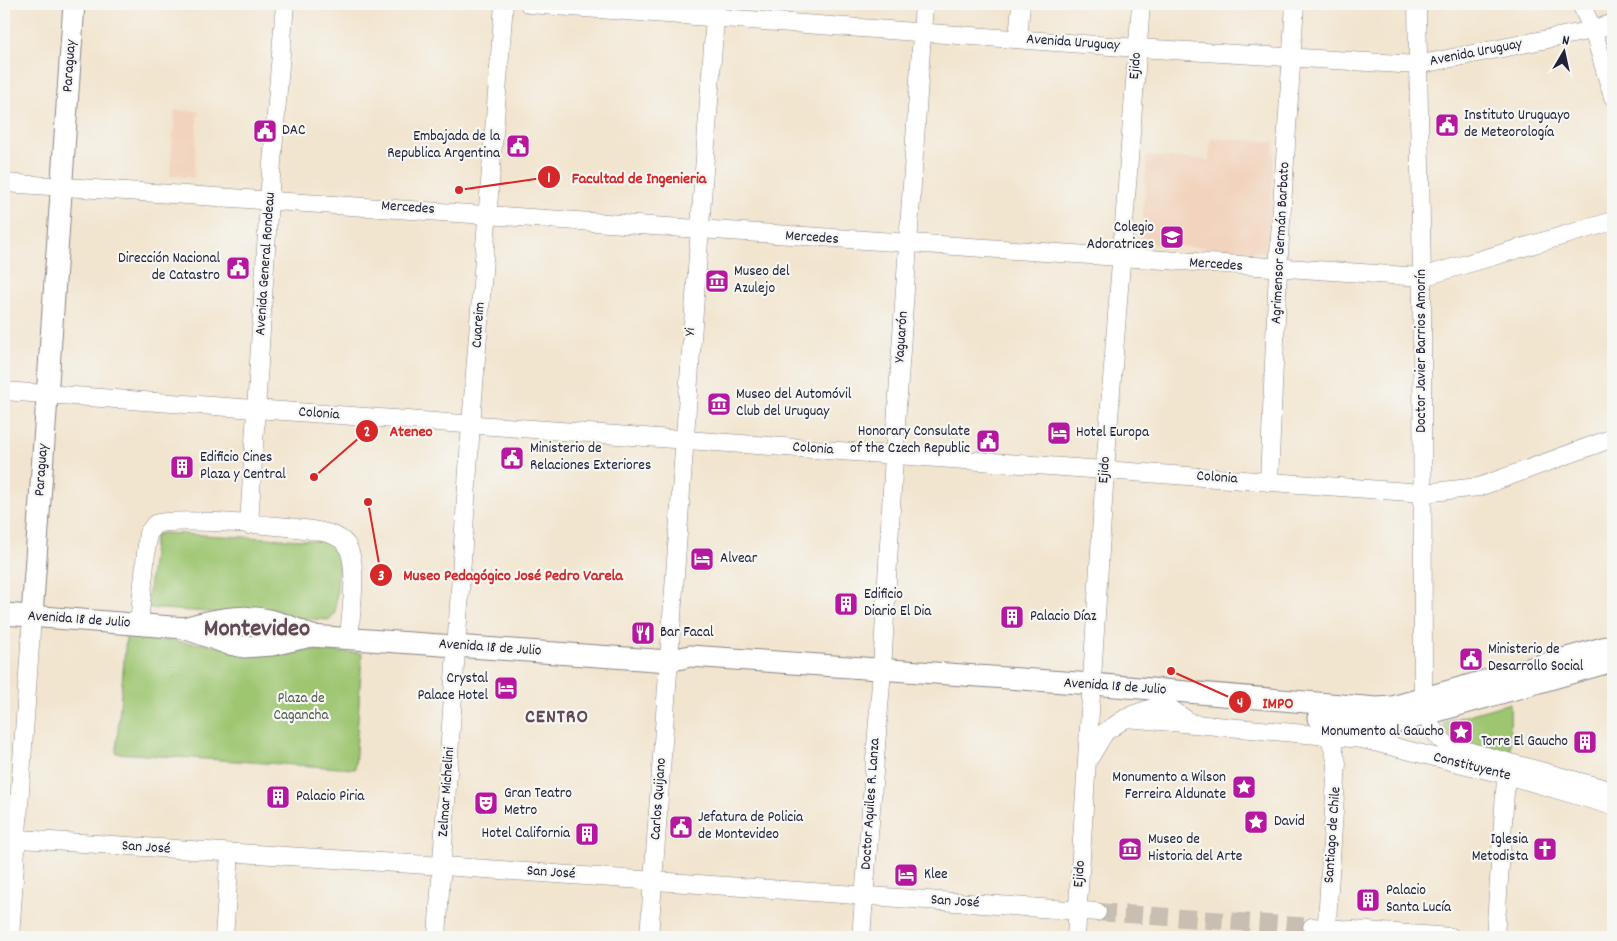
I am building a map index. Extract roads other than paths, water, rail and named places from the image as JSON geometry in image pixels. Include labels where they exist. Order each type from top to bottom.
[{"type":"main road","name":"Paraguay","points":[[32,616],[74,4]]},
{"type":"main road","name":"Avenida 18 de Julio","points":[[4,614],[184,628],[244,647],[272,645],[311,636],[669,661],[690,656],[881,677],[1377,708],[1425,706],[1613,661]]},
{"type":"main road","name":"Avenida 18 de Julio","points":[[184,628],[219,618],[248,616],[291,626],[311,636]]},
{"type":"main road","name":"Avenida 18 de Julio","points":[[1091,691],[1164,704],[1391,723],[1425,706],[1613,645]]},
{"type":"street","name":"Avenida General Rondeau","points":[[249,525],[269,200],[285,4]]},
{"type":"street","name":"Cuareim","points":[[456,646],[504,4]]},
{"type":"street","name":"Avenida Uruguay","points":[[528,4],[715,11],[922,33],[1418,64],[1593,30],[1613,23]]},
{"type":"street","name":"Yaguarón","points":[[881,677],[924,4]]},
{"type":"street","points":[[1018,39],[1021,4]]},
{"type":"street","name":"Ejido","points":[[1076,937],[1105,470],[1141,4]]},
{"type":"street","name":"Agrimensor Germán Barbato","points":[[1268,482],[1278,269],[1295,4]]},
{"type":"street","name":"Doctor Javier Barrios Amorín","points":[[1417,4],[1422,277],[1422,493],[1425,706]]},
{"type":"street","points":[[1581,4],[1593,30],[1613,97]]},
{"type":"street","name":"Yi","points":[[669,661],[683,440],[715,11]]},
{"type":"street","name":"Mercedes","points":[[4,183],[488,213],[699,230],[1422,277],[1613,221]]},
{"type":"street","name":"Colonia","points":[[4,392],[1422,493],[1479,487],[1613,438]]},
{"type":"street","points":[[139,624],[148,533],[155,524],[172,520],[249,525],[316,530],[334,536],[346,544],[352,558],[349,639]]},
{"type":"street","name":"Paraguay","points":[[10,937],[10,839],[32,616]]},
{"type":"street","name":"Zelmar Michelini","points":[[438,937],[456,646]]},
{"type":"street","name":"Carlos Quijano","points":[[649,937],[669,661]]},
{"type":"street","name":"Doctor Aquiles R. Lanza","points":[[861,937],[881,677]]},
{"type":"street","name":"Avenida 18 de Julio","points":[[1088,760],[1105,732],[1140,711],[1164,704],[1191,723]]},
{"type":"street","name":"Constituyente","points":[[1425,706],[1435,734],[1449,746],[1613,806]]},
{"type":"street","name":"Avenida 18 de Julio","points":[[1126,718],[1329,734]]},
{"type":"street","name":"Constituyente","points":[[1329,734],[1380,742],[1613,791]]},
{"type":"street","name":"Santiago de Chile","points":[[1322,931],[1337,763],[1329,734]]},
{"type":"street","points":[[1495,937],[1507,768]]},
{"type":"street","name":"San José","points":[[10,839],[443,866],[1097,912]]},
{"type":"street","points":[[224,937],[230,854]]},
{"type":"street","points":[[1322,931],[1450,937]]},
{"type":"tunnel","points":[[1097,912],[1312,927]]},
{"type":"place","name":"Instituto Uruguayo de Meteorología","points":[[1447,125]]},
{"type":"place","name":"DAC","points":[[265,131]]},
{"type":"place","name":"Embajada de la Republica Argentina","points":[[518,146]]},
{"type":"place","name":"Facultad de Ingenieria","points":[[459,190]]},
{"type":"place","name":"Colegio Adoratrices","points":[[1172,237]]},
{"type":"place","name":"Dirección Nacional de Catastro","points":[[238,268]]},
{"type":"place","name":"Museo del Azulejo","points":[[717,281]]},
{"type":"place","name":"Museo del Automóvil Club del Uruguay","points":[[719,404]]},
{"type":"place","name":"Hotel Europa","points":[[1059,433]]},
{"type":"place","name":"Honorary Consulate of the Czech Republic","points":[[988,441]]},
{"type":"place","name":"Ministerio de Relaciones Exteriores","points":[[512,458]]},
{"type":"place","name":"Edificio Cines Plaza y Central","points":[[182,467]]},
{"type":"place","name":"Ateneo","points":[[314,477]]},
{"type":"place","name":"Museo Pedagógico José Pedro Varela","points":[[368,502]]},
{"type":"place","name":"Alvear","points":[[702,559]]},
{"type":"place","name":"Edificio Diario El Dia","points":[[846,604]]},
{"type":"place","name":"Palacio Díaz","points":[[1012,617]]},
{"type":"place","name":"Bar Facal","points":[[643,633]]},
{"type":"place","name":"Ministerio de Desarrollo Social","points":[[1471,659]]},
{"type":"place","name":"IMPO","points":[[1171,671]]},
{"type":"place","name":"Crystal Palace Hotel","points":[[506,688]]},
{"type":"place","name":"Monumento al Gaucho","points":[[1461,732]]},
{"type":"place","name":"Torre El Gaucho","points":[[1585,742]]},
{"type":"place","name":"Monumento a Wilson Ferreira Aldunate","points":[[1244,787]]},
{"type":"place","name":"Palacio Piria","points":[[278,797]]},
{"type":"place","name":"Gran Teatro Metro","points":[[486,803]]},
{"type":"place","name":"David","points":[[1256,822]]},
{"type":"place","name":"Jefatura de Policia de Montevideo","points":[[681,827]]},
{"type":"place","name":"Hotel California","points":[[587,834]]},
{"type":"place","name":"Museo de Historia del Arte","points":[[1130,849]]},
{"type":"place","name":"Iglesia Metodista","points":[[1545,849]]},
{"type":"place","name":"Klee","points":[[906,875]]},
{"type":"place","name":"Palacio Santa Lucía","points":[[1368,900]]},
{"type":"district","name":"Montevideo","points":[[257,630]]},
{"type":"district","name":"CENTRO","points":[[557,718]]},
{"type":"park label","name":"Plaza de Cagancha","points":[[301,708]]}]
